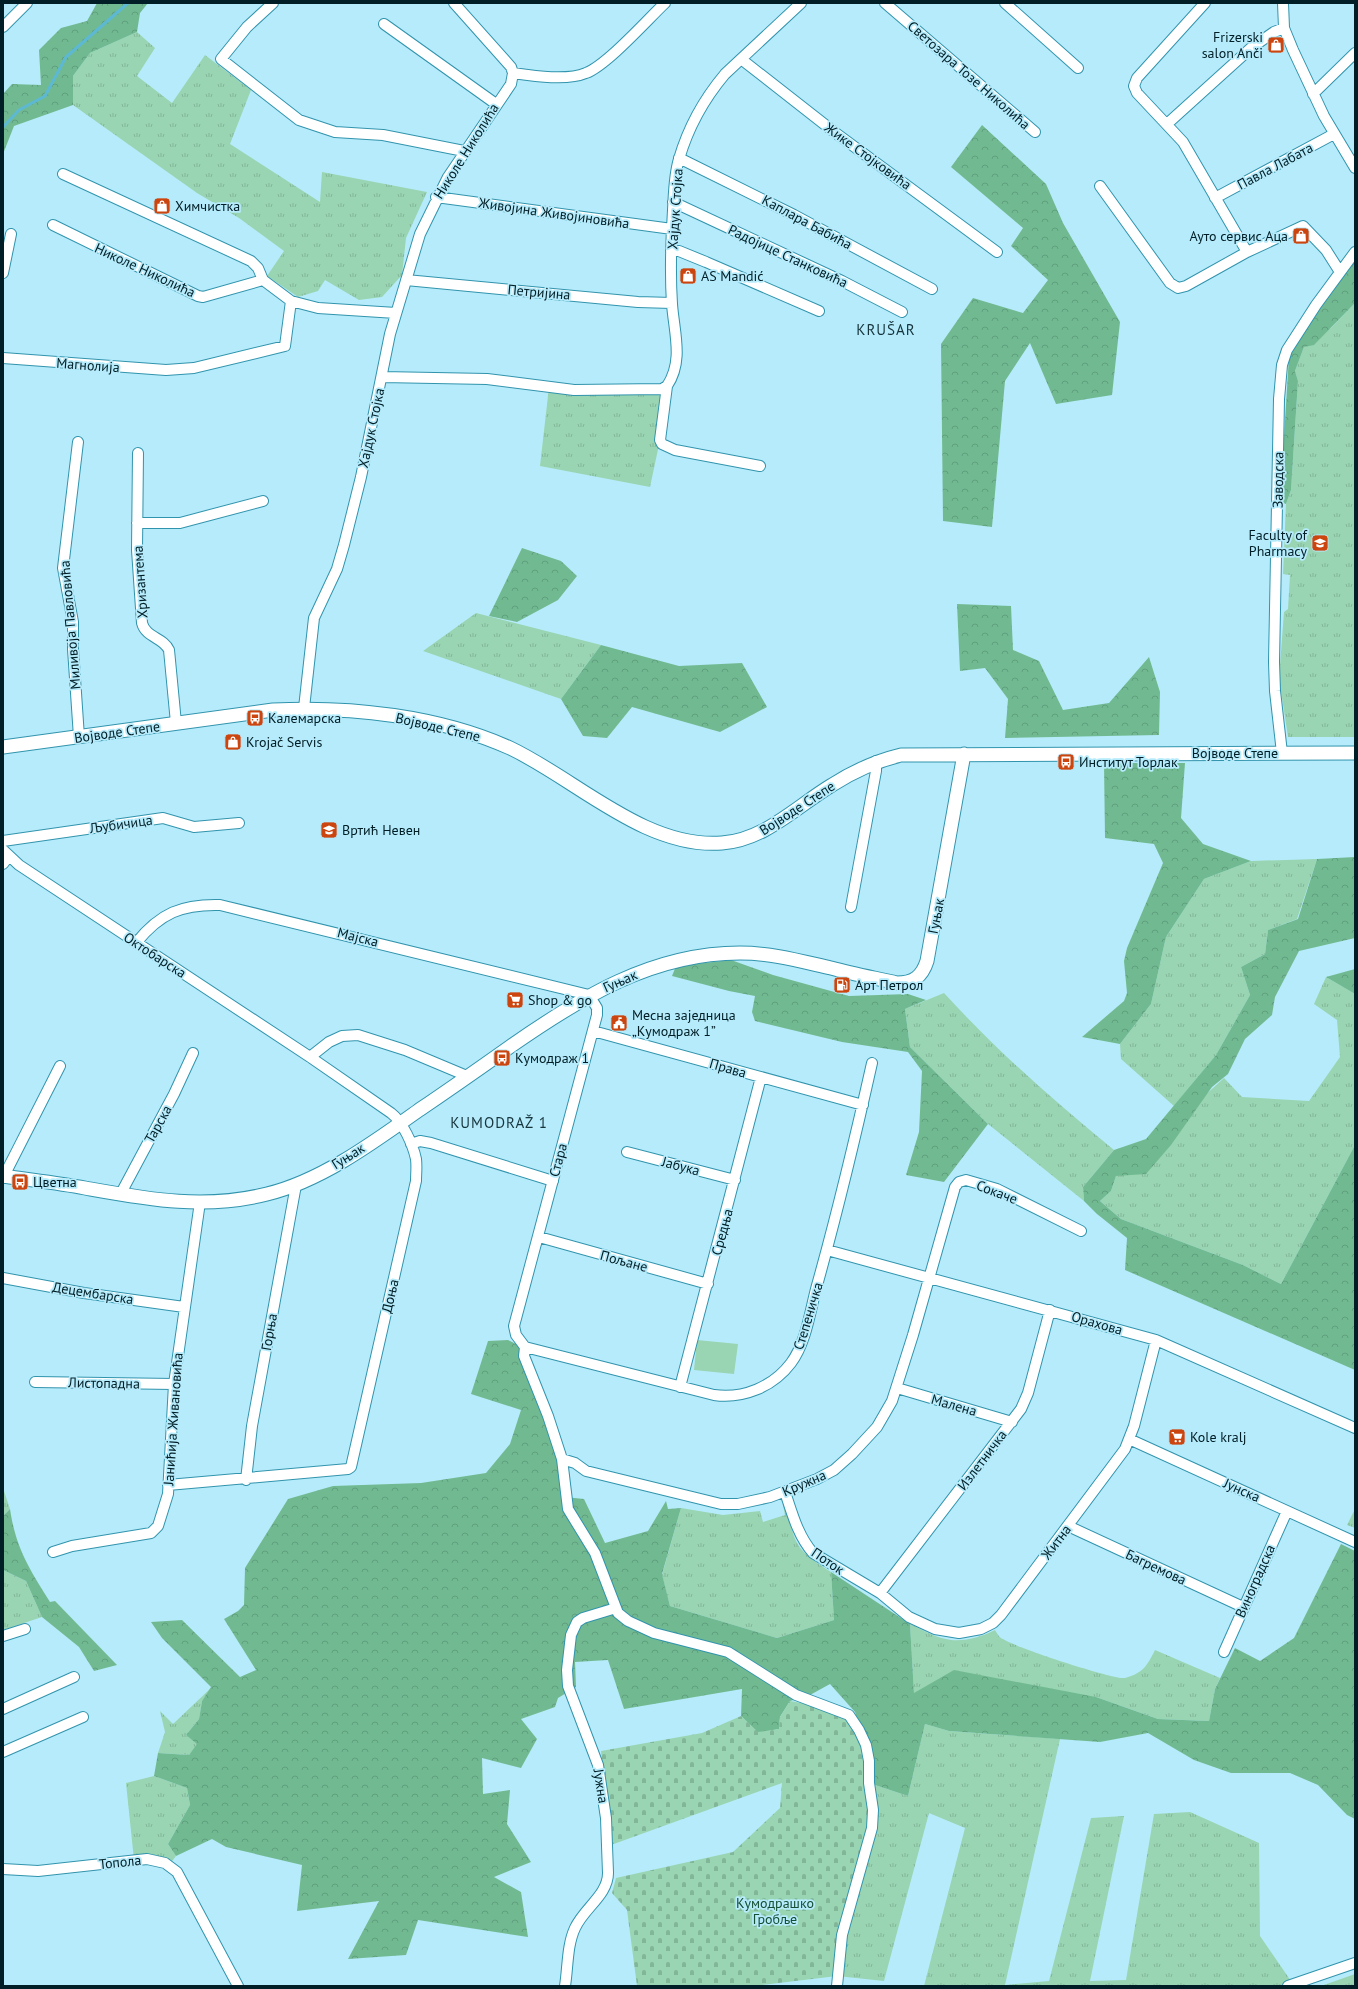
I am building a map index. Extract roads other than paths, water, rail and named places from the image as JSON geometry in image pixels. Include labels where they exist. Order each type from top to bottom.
[{"type":"street","points":[[3,27],[27,3]]},
{"type":"street","points":[[273,3],[243,32],[221,59],[299,120],[335,132],[383,135],[464,151]]},
{"type":"street","points":[[454,3],[511,67],[513,73],[536,76],[574,76],[586,73],[606,60],[665,3]]},
{"type":"street","name":"Хајдук Стојка","points":[[304,708],[314,618],[337,569],[344,546],[382,377],[487,379],[574,390],[662,389],[667,386],[671,380],[677,362],[672,303],[671,251],[673,202],[679,158],[687,136],[701,107],[725,74],[801,3]]},
{"type":"street","name":"Светозара Тозе Николића","points":[[885,3],[1035,132]]},
{"type":"street","points":[[1005,3],[1078,68]]},
{"type":"street","points":[[1205,3],[1134,82],[1137,93],[1183,142],[1247,252]]},
{"type":"street","points":[[1281,4],[1284,28],[1313,94],[1334,134],[1355,168]]},
{"type":"street","points":[[384,24],[496,104]]},
{"type":"street","points":[[1167,124],[1251,48],[1274,32],[1284,28]]},
{"type":"street","points":[[1313,94],[1355,53]]},
{"type":"street","name":"Жике Стојковића","points":[[741,59],[833,131],[997,252]]},
{"type":"street","name":"Николе Николића","points":[[382,377],[396,313],[420,234],[436,197],[464,151],[511,84],[513,73]]},
{"type":"street","name":"Павла Лабата","points":[[1215,198],[1334,134]]},
{"type":"street","name":"Каплара Бабића","points":[[679,158],[743,188],[932,289]]},
{"type":"street","points":[[63,174],[252,262],[258,268],[263,280],[291,301],[318,308],[396,313]]},
{"type":"street","points":[[1100,186],[1174,286],[1178,288],[1186,286],[1247,252],[1303,226],[1326,250],[1340,272]]},
{"type":"street","name":"Живојина Живојиновића","points":[[436,197],[672,229]]},
{"type":"street","name":"Радојице Станковића","points":[[673,202],[842,281],[902,312]]},
{"type":"street","name":"Николе Николића","points":[[53,225],[198,296],[203,297],[263,280]]},
{"type":"street","points":[[3,273],[11,234]]},
{"type":"street","points":[[671,251],[679,252],[700,260],[818,311]]},
{"type":"street","name":"Заводска","points":[[1282,753],[1275,691],[1274,662],[1279,399],[1282,364],[1293,340],[1355,252]]},
{"type":"street","name":"Петријина","points":[[406,280],[638,302],[672,303]]},
{"type":"street","name":"Магнолија","points":[[3,358],[151,370],[194,368],[285,346],[291,301]]},
{"type":"street","name":"Хајдук Стојка","points":[[667,386],[660,440],[662,444],[675,450],[760,466]]},
{"type":"street","name":"Миливоја Павловића","points":[[78,442],[63,568],[73,622],[73,649],[79,737]]},
{"type":"street","name":"Хризантема","points":[[138,453],[137,523],[139,595],[142,623],[146,632],[165,644],[169,650],[176,723]]},
{"type":"street","points":[[137,523],[180,523],[263,502]]},
{"type":"street","name":"Војводе Степе","points":[[3,747],[273,710],[304,708],[330,709],[397,717],[434,723],[473,734],[527,757],[640,825],[662,834],[703,842],[730,842],[754,836],[832,785],[876,762],[901,755],[1355,753]]},
{"type":"street","name":"Гуњак","points":[[3,1177],[162,1202],[238,1200],[268,1194],[296,1185],[335,1165],[400,1124],[561,1011],[589,995],[629,976],[655,966],[689,958],[740,953],[795,958],[897,983],[910,983],[923,971],[927,961],[947,858],[964,754]]},
{"type":"street","points":[[850,907],[876,771],[876,762]]},
{"type":"street","name":"Љубичица","points":[[3,842],[159,819],[168,819],[194,827],[239,823]]},
{"type":"street","name":"Октобарска","points":[[5,857],[310,1057],[391,1113],[400,1124]]},
{"type":"street","name":"Мајска","points":[[136,942],[148,928],[163,917],[178,909],[200,904],[220,905],[589,995]]},
{"type":"street","name":"Стара","points":[[525,1348],[516,1335],[514,1326],[594,1031],[597,1008],[589,995]]},
{"type":"street","name":"Права","points":[[594,1031],[863,1105]]},
{"type":"street","points":[[310,1057],[329,1042],[342,1036],[358,1035],[405,1050],[467,1076]]},
{"type":"street","name":"Тарска","points":[[120,1195],[174,1094],[193,1053]]},
{"type":"street","name":"Степеничка","points":[[525,1348],[714,1395],[734,1396],[766,1385],[785,1370],[797,1354],[804,1335],[827,1250],[872,1063]]},
{"type":"street","points":[[3,1177],[60,1066]]},
{"type":"street","name":"Средња","points":[[680,1387],[761,1077]]},
{"type":"street","name":"Доња","points":[[246,1480],[348,1470],[352,1463],[416,1181],[416,1161],[411,1144],[400,1124]]},
{"type":"street","points":[[411,1144],[420,1141],[431,1143],[553,1181]]},
{"type":"street","name":"Јабука","points":[[627,1152],[735,1180]]},
{"type":"street","name":"Сокаче","points":[[929,1277],[955,1187],[963,1181],[997,1189],[1081,1231]]},
{"type":"street","name":"Горња","points":[[246,1480],[252,1426],[296,1185]]},
{"type":"street","name":"Јанићија Живановића","points":[[53,1552],[72,1546],[154,1531],[158,1526],[166,1503],[174,1384],[200,1202]]},
{"type":"street","name":"Пољане","points":[[539,1237],[708,1284]]},
{"type":"street","name":"Орахова","points":[[827,1250],[1156,1340],[1355,1428]]},
{"type":"street","name":"Кружна","points":[[562,1459],[575,1463],[586,1471],[721,1504],[755,1501],[785,1492],[825,1475],[844,1461],[877,1427],[885,1415],[897,1388],[929,1277]]},
{"type":"street","name":"Децембарска","points":[[3,1278],[184,1307]]},
{"type":"street","name":"Излетничка","points":[[880,1593],[1021,1409],[1028,1393],[1050,1310]]},
{"type":"street","name":"Житна","points":[[880,1593],[901,1612],[935,1629],[959,1633],[988,1627],[1001,1615],[1125,1448],[1129,1439],[1156,1340]]},
{"type":"street","points":[[525,1348],[524,1356],[548,1416],[562,1459],[568,1509],[595,1552],[616,1608],[622,1616],[636,1625],[654,1633],[728,1652],[796,1695],[849,1715],[860,1730],[866,1745],[869,1761],[869,1783],[873,1810],[872,1828],[842,1935],[836,1986]]},
{"type":"street","name":"Листопадна","points":[[35,1382],[174,1384]]},
{"type":"street","name":"Малена","points":[[897,1388],[1012,1422]]},
{"type":"street","name":"Јунска","points":[[1129,1439],[1355,1542]]},
{"type":"street","points":[[168,1485],[246,1480]]},
{"type":"street","name":"Поток","points":[[785,1492],[798,1529],[807,1546],[813,1553],[880,1593]]},
{"type":"street","name":"Виноградска","points":[[1224,1652],[1287,1511]]},
{"type":"street","name":"Багремова","points":[[1068,1526],[1244,1607]]},
{"type":"street","name":"Јужна","points":[[565,1986],[571,1937],[582,1915],[606,1888],[608,1882],[606,1818],[598,1765],[568,1686],[568,1656],[571,1635],[577,1622],[583,1618],[616,1608]]},
{"type":"street","points":[[3,1636],[25,1629]]},
{"type":"street","points":[[3,1709],[74,1677]]},
{"type":"street","points":[[3,1752],[83,1718]]},
{"type":"street","name":"Топола","points":[[3,1870],[38,1871],[147,1859],[165,1863],[177,1872],[238,1986]]},
{"type":"street","points":[[1288,1986],[1355,1964]]},
{"type":"waterway","points":[[3,127],[19,110],[45,96],[66,57],[128,3]]},
{"type":"place","name":"Frizerski salon Anči","points":[[1276,45]]},
{"type":"place","name":"Химчистка","points":[[162,206]]},
{"type":"place","name":"Ауто сервис Аца","points":[[1301,236]]},
{"type":"place","name":"AS Mandić","points":[[688,276]]},
{"type":"place","name":"Faculty of Pharmacy","points":[[1320,543]]},
{"type":"place","name":"Калемарска","points":[[255,718]]},
{"type":"place","name":"Krojač Servis","points":[[233,742]]},
{"type":"place","name":"Институт Торлак","points":[[1066,762]]},
{"type":"place","name":"Вртић Невен","points":[[329,830]]},
{"type":"place","name":"Арт Петрол","points":[[842,985]]},
{"type":"place","name":"Shop & go","points":[[515,1000]]},
{"type":"place","name":"Месна заједница „Кумодраж 1”","points":[[619,1023]]},
{"type":"place","name":"Кумодраж 1","points":[[502,1058]]},
{"type":"place","name":"Цветна","points":[[20,1182]]},
{"type":"place","name":"Kole kralj","points":[[1177,1437]]},
{"type":"district","name":"KRUŠAR","points":[[886,329]]},
{"type":"district","name":"KUMODRAŽ 1","points":[[499,1122]]},
{"type":"park label","name":"Кумодрашко Гробље","points":[[775,1912]]}]
